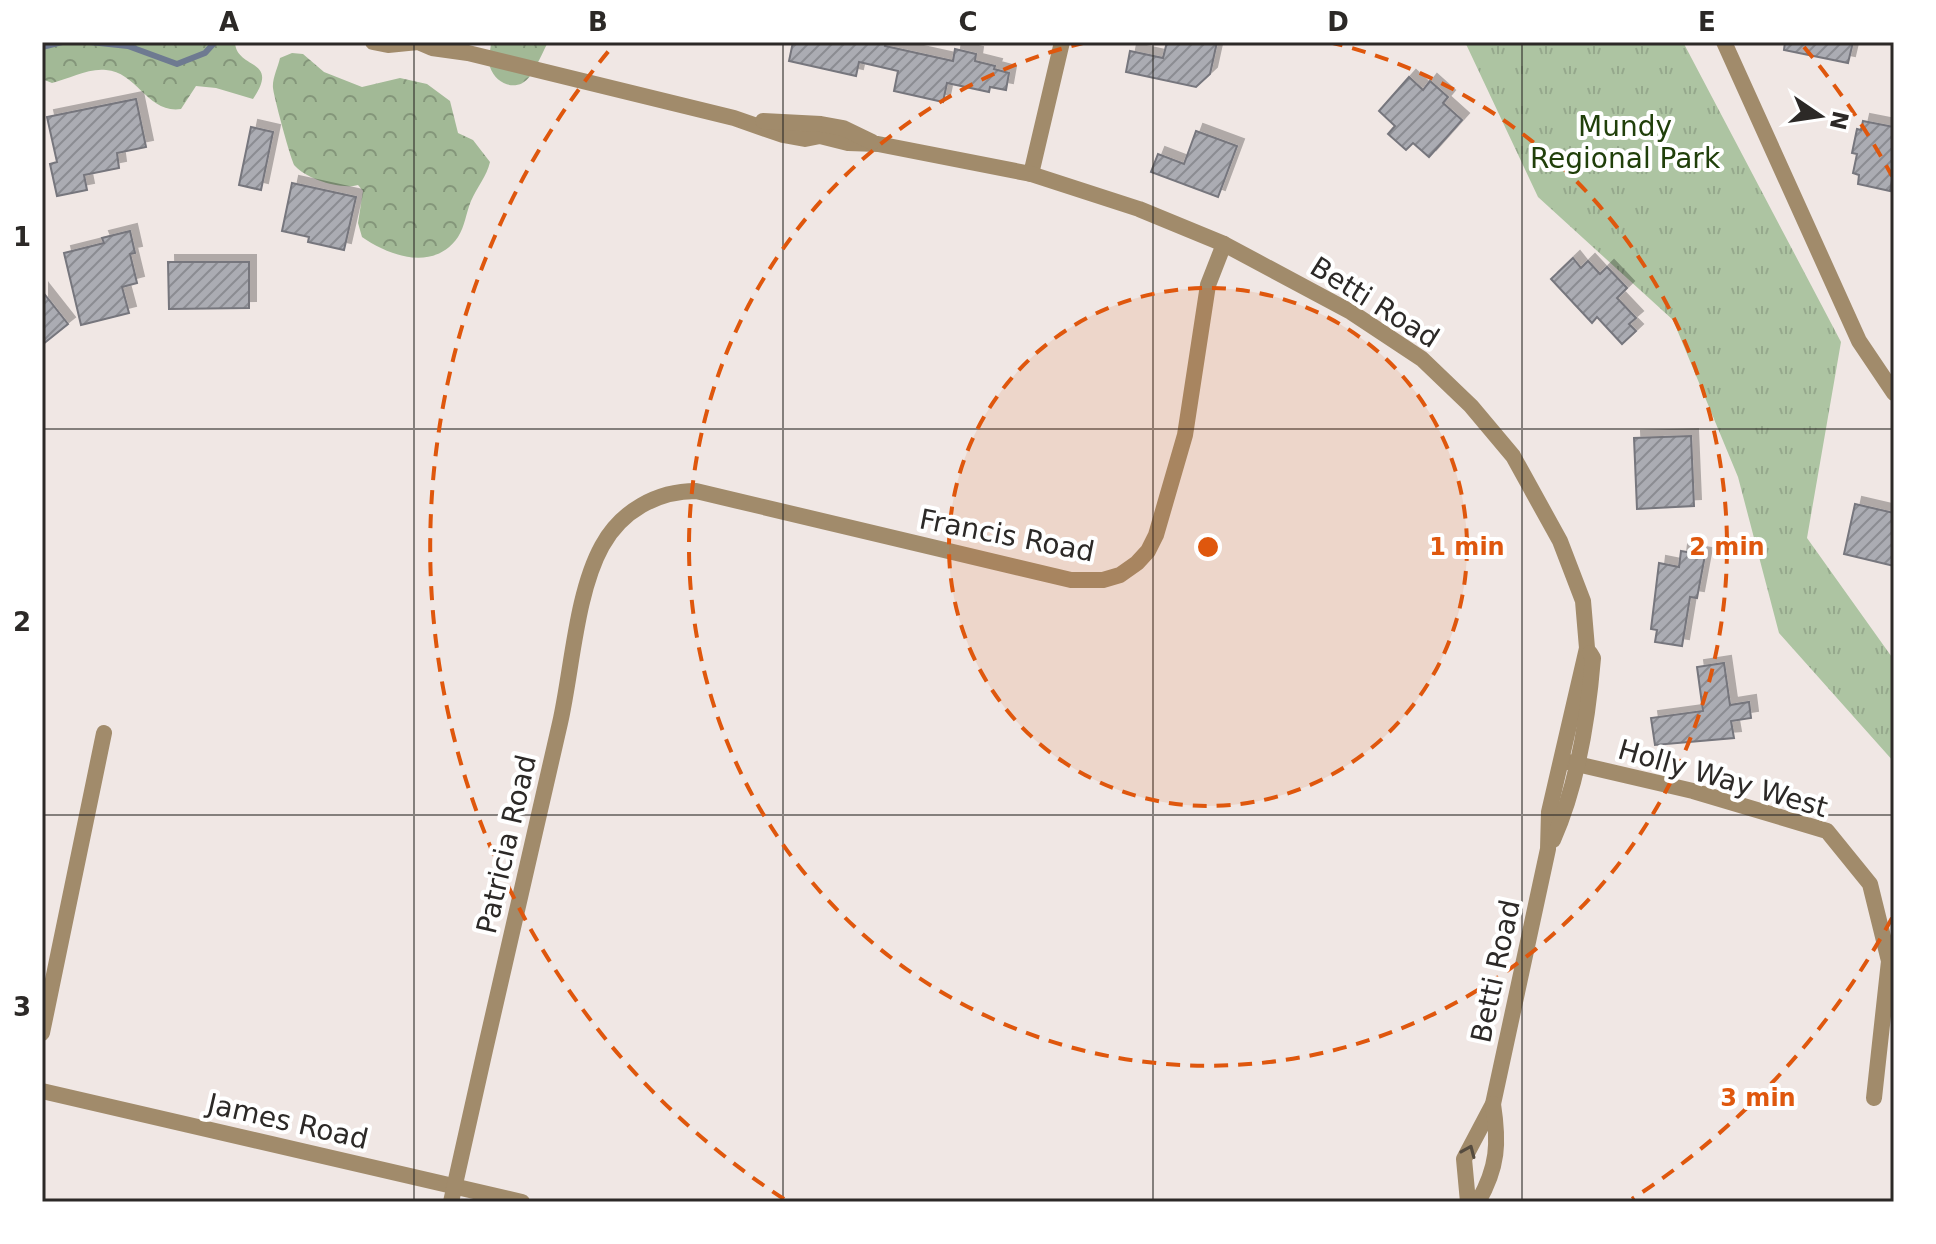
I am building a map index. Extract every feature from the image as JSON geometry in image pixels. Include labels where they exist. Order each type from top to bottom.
[{"type":"street","name":"Betti Road","points":[[373,42],[388,45],[418,42],[432,48],[444,45],[469,47],[734,118],[843,128],[878,144],[1031,174],[1139,209],[1224,244],[1351,312],[1422,359],[1471,406],[1513,456],[1560,541],[1583,601],[1587,648],[1569,762],[1549,812],[1548,849],[1493,1104],[1464,1159],[1468,1202]]},
{"type":"street","points":[[1031,174],[1062,42]]},
{"type":"street","points":[[1724,42],[1859,341],[1894,393]]},
{"type":"street","name":"Francis Road","points":[[634,510],[663,495],[696,491],[1071,580],[1103,580],[1120,575],[1148,551],[1162,517],[1185,435],[1208,285],[1224,244]]},
{"type":"street","name":"Patricia Road","points":[[453,1194],[566,694],[585,596],[601,547],[612,531],[634,510]]},
{"type":"street","points":[[42,1033],[104,733]]},
{"type":"street","name":"Holly Way West","points":[[1569,762],[1693,791],[1827,831],[1870,884],[1888,931],[1889,961],[1874,1098]]},
{"type":"street","name":"James Road","points":[[42,1091],[453,1194],[522,1202]]},
{"type":"street","name":"Betti Road","points":[[1478,1202],[1492,1177],[1498,1136],[1493,1104]]},
{"type":"green space","points":[[42,42],[235,42],[237,51],[260,70],[262,77],[253,99],[216,88],[196,86],[181,109],[170,109],[151,99],[117,72],[92,71],[52,83],[42,79]]},
{"type":"green space","points":[[491,42],[548,42],[530,76],[520,84],[508,85],[497,78],[490,67]]},
{"type":"green space","name":"Mundy Regional Park","points":[[1465,42],[1683,42],[1841,342],[1807,538],[1894,660],[1894,762],[1779,633],[1738,477],[1673,320],[1538,197]]},
{"type":"green space","points":[[292,53],[303,54],[324,72],[362,87],[400,78],[427,84],[450,101],[458,133],[473,140],[490,162],[460,233],[448,248],[437,254],[411,257],[373,244],[362,237],[358,223],[363,191],[358,185],[325,182],[295,166],[273,88],[280,58]]},
{"type":"building","points":[[793,42],[886,42],[885,46],[953,61],[955,49],[976,54],[975,61],[1009,73],[1006,90],[990,87],[989,92],[947,83],[943,102],[894,91],[898,71],[859,62],[856,76],[789,61]]},
{"type":"building","points":[[1167,42],[1217,42],[1210,74],[1196,87],[1126,72],[1130,51],[1163,58]]},
{"type":"building","points":[[1785,42],[1853,42],[1848,63],[1784,50]]},
{"type":"building","points":[[1409,77],[1423,90],[1430,81],[1448,97],[1443,103],[1462,120],[1429,157],[1413,143],[1406,150],[1388,134],[1395,126],[1379,111]]},
{"type":"building","points":[[136,99],[146,147],[117,153],[119,168],[84,175],[87,190],[57,196],[50,164],[57,162],[47,117]]},
{"type":"building","points":[[1863,121],[1894,127],[1894,170],[1890,191],[1858,184],[1859,175],[1853,173],[1857,154],[1852,153],[1857,129],[1861,130]]},
{"type":"building","points":[[251,127],[273,132],[261,190],[239,185]]},
{"type":"building","points":[[1196,131],[1237,146],[1218,197],[1151,172],[1158,154],[1184,164]]},
{"type":"building","points":[[292,183],[356,197],[344,250],[308,242],[309,237],[282,231]]},
{"type":"building","points":[[130,231],[135,253],[130,254],[137,283],[122,287],[129,313],[81,325],[64,253],[104,243],[102,238]]},
{"type":"building","points":[[1573,258],[1581,268],[1588,261],[1600,274],[1607,267],[1627,288],[1617,298],[1636,318],[1629,324],[1636,331],[1622,344],[1597,317],[1592,323],[1551,279]]},
{"type":"building","points":[[168,262],[249,262],[249,308],[169,309]]},
{"type":"building","points":[[42,291],[68,324],[42,345]]},
{"type":"building","points":[[1691,436],[1694,506],[1637,509],[1634,438]]},
{"type":"building","points":[[1855,504],[1894,513],[1894,566],[1844,554]]},
{"type":"building","points":[[1681,551],[1705,555],[1697,598],[1690,597],[1682,646],[1655,642],[1657,630],[1651,629],[1659,563],[1679,567]]},
{"type":"building","points":[[1724,663],[1730,705],[1749,702],[1751,718],[1731,721],[1734,738],[1655,745],[1651,718],[1703,711],[1697,667]]},
{"type":"waterway","points":[[42,47],[62,42],[89,42]]},
{"type":"waterway","points":[[90,42],[128,46],[177,64],[205,53],[215,42]]}]
